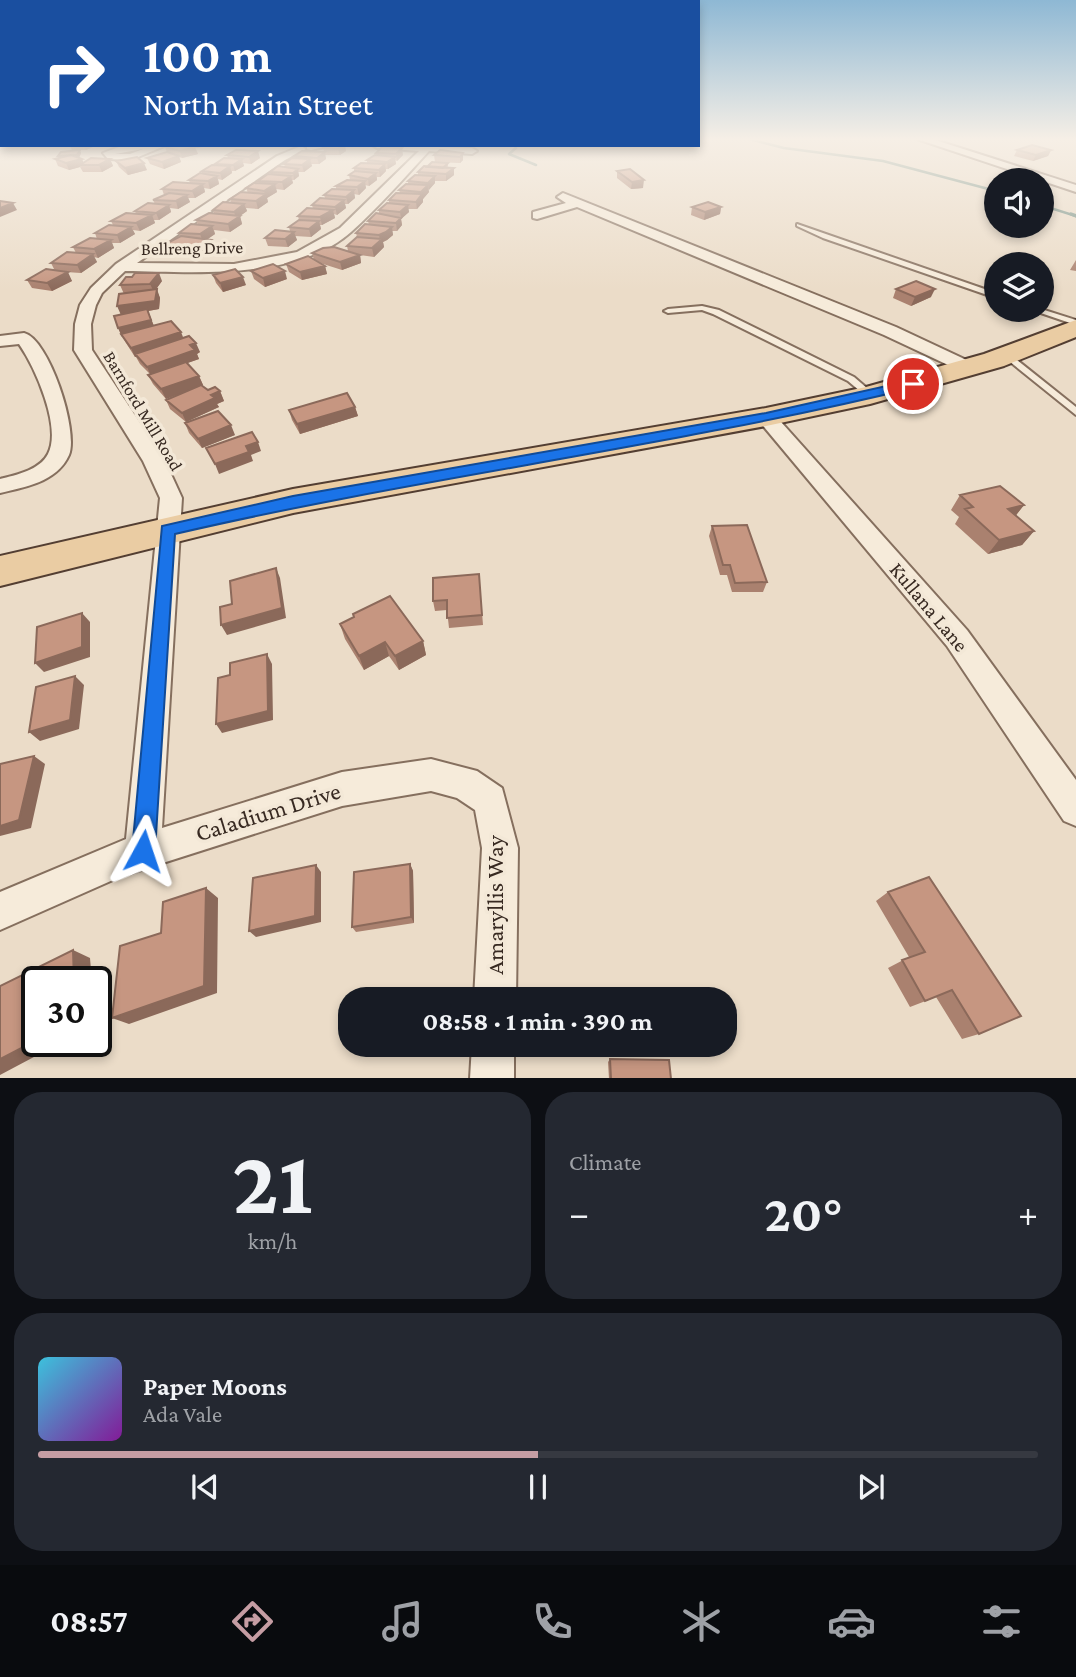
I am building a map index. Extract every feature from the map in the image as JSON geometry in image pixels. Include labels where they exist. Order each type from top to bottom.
[{"type":"main road","points":[[0,571],[293,501],[870,395],[969,368],[1007,355],[1076,325]]},
{"type":"street","name":"Barnford Mill Road","points":[[143,851],[171,498],[154,461],[83,350],[83,324],[88,305],[96,291],[121,267],[229,189]]},
{"type":"street","name":"Bellreng Drive","points":[[121,267],[234,268],[257,266],[301,255],[345,231],[387,189]]},
{"type":"street","points":[[563,197],[890,331],[969,368]]},
{"type":"street","points":[[537,215],[578,203]]},
{"type":"street","points":[[0,341],[24,338],[34,351],[61,415],[62,449],[58,458],[41,474],[0,486]]},
{"type":"street","name":"Kullana Lane","points":[[766,416],[957,638],[1076,809]]},
{"type":"street","name":"Caladium Drive","points":[[0,911],[70,879],[143,851],[342,789],[431,775],[465,783]]},
{"type":"street","name":"Amaryllis Way","points":[[465,783],[490,800],[500,848],[495,987]]},
{"type":"street","points":[[492,1078],[493,1057]]},
{"type":"lane","points":[[799,225],[825,237],[984,292]]},
{"type":"lane","points":[[668,311],[702,308],[716,312],[851,379],[870,395]]},
{"type":"lane","points":[[1054,317],[1076,325]]},
{"type":"lane","points":[[1007,355],[1076,412]]},
{"type":"building","points":[[332,189],[354,190],[346,197],[324,195]]},
{"type":"building","points":[[400,189],[424,189],[421,192]]},
{"type":"building","points":[[241,192],[266,194],[256,201],[230,199]]},
{"type":"building","points":[[169,193],[187,195],[176,201],[153,200]]},
{"type":"building","points":[[396,193],[422,194],[416,202],[389,200]]},
{"type":"building","points":[[320,198],[344,200],[335,207],[312,205]]},
{"type":"building","points":[[0,201],[13,203],[0,208]]},
{"type":"building","points":[[223,202],[244,204],[234,212],[213,210]]},
{"type":"building","points":[[708,202],[721,207],[705,212],[692,207]]},
{"type":"building","points":[[148,203],[169,205],[156,213],[135,211]]},
{"type":"building","points":[[387,203],[408,205],[400,212],[379,210]]},
{"type":"building","points":[[307,208],[333,210],[320,217],[298,216]]},
{"type":"building","points":[[126,213],[152,215],[136,223],[111,221]]},
{"type":"building","points":[[209,213],[240,216],[228,224],[196,220]]},
{"type":"building","points":[[376,213],[401,218],[396,223],[368,221]]},
{"type":"building","points":[[299,220],[319,221],[309,229],[289,227]]},
{"type":"building","points":[[191,224],[212,226],[200,234],[179,233]]},
{"type":"building","points":[[365,224],[392,227],[379,235],[356,233]]},
{"type":"building","points":[[109,225],[131,227],[117,235],[95,233]]},
{"type":"building","points":[[275,230],[294,232],[285,239],[265,238]]},
{"type":"building","points":[[181,236],[211,240],[197,249],[163,245]]},
{"type":"building","points":[[357,237],[382,239],[372,248],[347,246]]},
{"type":"building","points":[[90,238],[111,240],[94,249],[73,247]]},
{"type":"building","points":[[334,247],[360,255],[340,262],[312,253]]},
{"type":"building","points":[[67,252],[93,254],[77,265],[51,263]]},
{"type":"building","points":[[308,256],[325,266],[300,272],[286,264]]},
{"type":"building","points":[[273,264],[285,271],[263,278],[251,271]]},
{"type":"building","points":[[46,269],[68,272],[47,283],[27,280]]},
{"type":"building","points":[[235,269],[243,277],[220,283],[213,275]]},
{"type":"building","points":[[135,273],[159,273],[150,284],[120,285],[126,277],[132,277]]},
{"type":"building","points":[[916,281],[935,289],[915,297],[896,289]]},
{"type":"building","points":[[157,289],[155,301],[117,306],[119,294]]},
{"type":"building","points":[[147,309],[151,320],[118,328],[114,316]]},
{"type":"building","points":[[171,321],[181,332],[131,348],[121,334]]},
{"type":"building","points":[[189,336],[196,343],[190,345],[195,350],[147,367],[135,354]]},
{"type":"building","points":[[186,362],[199,376],[161,389],[148,375]]},
{"type":"building","points":[[201,385],[208,390],[215,387],[220,391],[211,395],[215,398],[182,413],[166,400]]},
{"type":"building","points":[[347,393],[355,407],[297,424],[289,410]]},
{"type":"building","points":[[218,411],[231,425],[198,439],[185,423]]},
{"type":"building","points":[[252,432],[258,442],[246,446],[249,452],[215,464],[206,448]]},
{"type":"building","points":[[1000,486],[1024,505],[1008,509],[1034,531],[999,540],[965,509],[973,507],[960,495]]},
{"type":"building","points":[[747,525],[767,582],[735,583],[730,565],[723,565],[712,526]]},
{"type":"building","points":[[276,568],[282,608],[221,625],[220,607],[232,604],[230,581]]},
{"type":"building","points":[[479,574],[482,615],[447,618],[447,600],[433,601],[433,578]]},
{"type":"building","points":[[390,596],[423,641],[395,656],[385,642],[359,656],[340,624],[354,617],[353,614]]},
{"type":"building","points":[[82,613],[82,647],[35,663],[37,627]]},
{"type":"building","points":[[267,654],[268,711],[216,724],[218,678],[230,675],[230,663]]},
{"type":"building","points":[[75,676],[70,720],[29,732],[36,687]]},
{"type":"building","points":[[34,756],[19,820],[0,826],[0,764]]},
{"type":"building","points":[[410,864],[411,917],[352,927],[354,872]]},
{"type":"building","points":[[316,865],[315,916],[249,931],[253,878]]},
{"type":"building","points":[[929,877],[1021,1016],[979,1034],[952,990],[925,1001],[902,960],[925,952],[888,892]]},
{"type":"building","points":[[206,888],[204,986],[112,1018],[120,946],[161,933],[163,902]]},
{"type":"building","points":[[73,950],[74,966],[41,966]]},
{"type":"building","points":[[21,976],[21,1048],[0,1059],[0,986]]},
{"type":"building","points":[[610,1059],[669,1060],[671,1078],[611,1078]]},
{"type":"waterway","points":[[1054,209],[1076,216],[1071,214]]},
{"type":"route","points":[[143,851],[167,560],[167,530],[293,501],[766,416],[913,384]]}]
